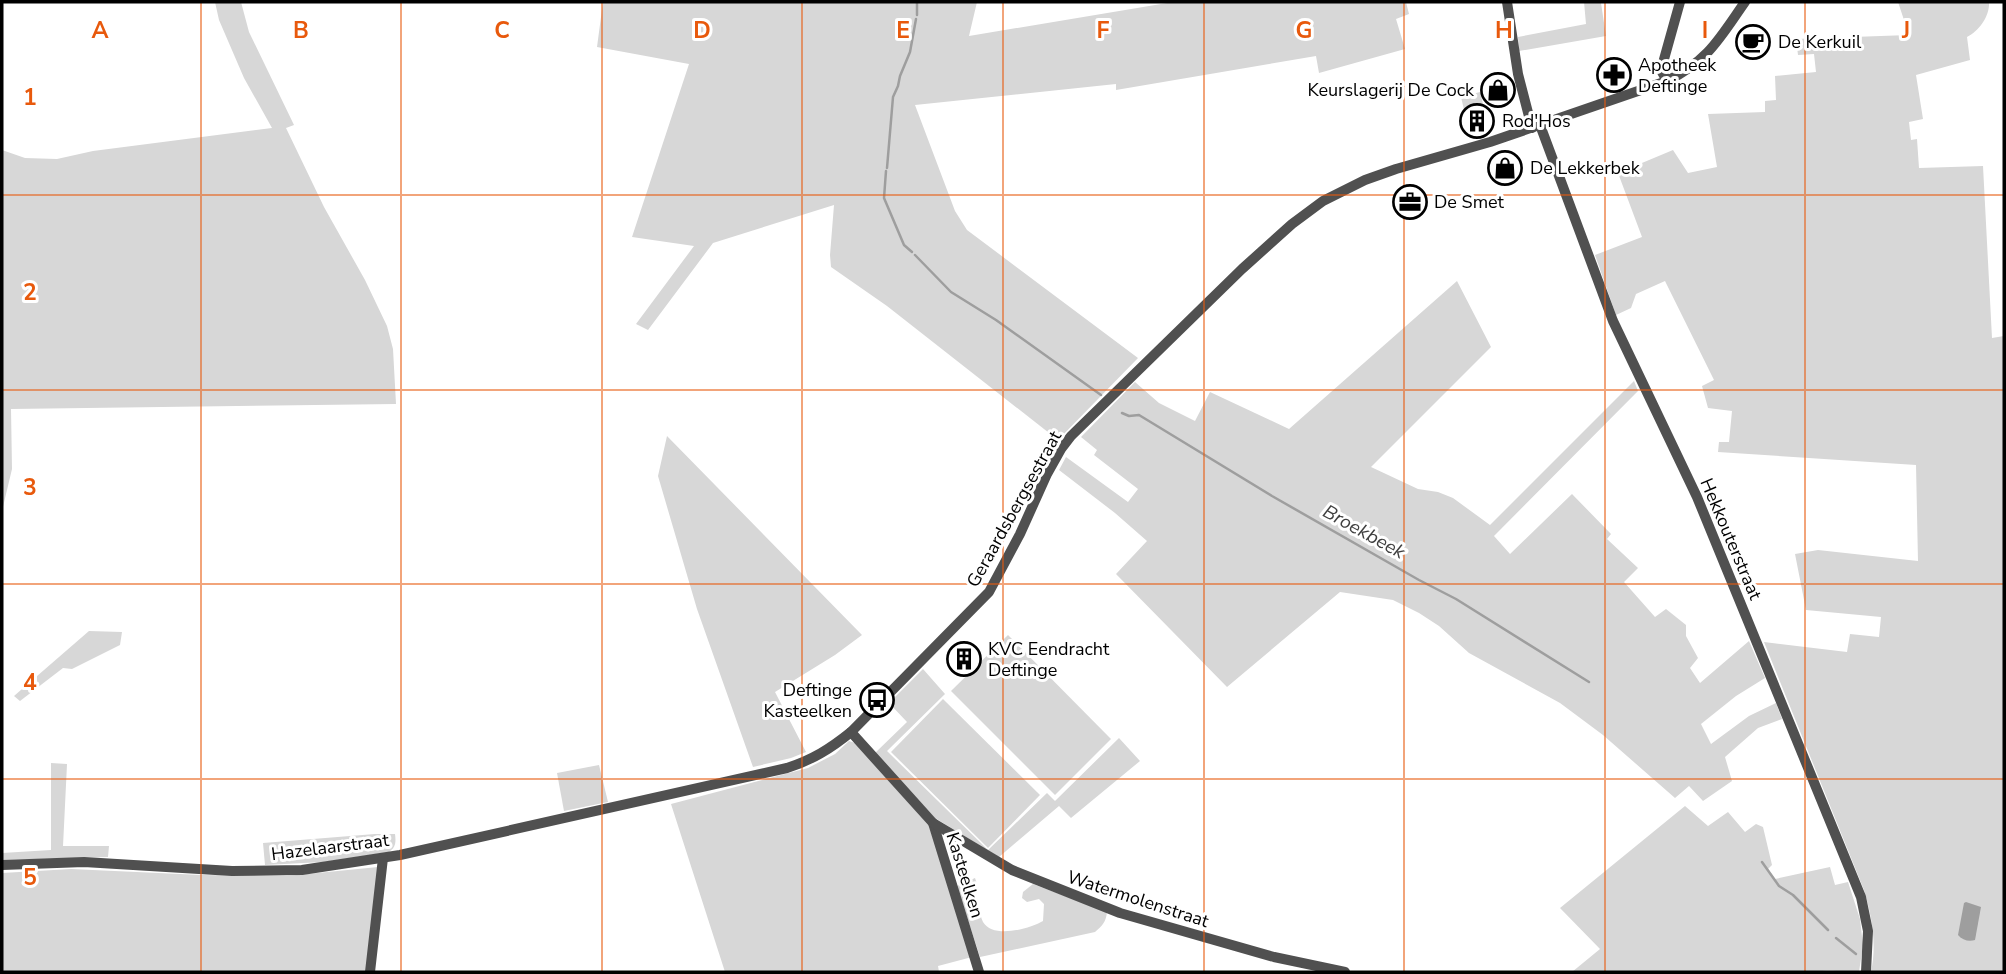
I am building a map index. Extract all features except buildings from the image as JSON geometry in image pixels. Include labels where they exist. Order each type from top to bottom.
[{"type":"street","name":"Hekkouterstraat","points":[[1507,2],[1518,74],[1613,321],[1698,497],[1861,897],[1868,931],[1866,972]]},
{"type":"street","points":[[1667,81],[1661,70],[1680,2]]},
{"type":"street","name":"Geraardsbergsestraat","points":[[574,815],[801,764],[823,754],[851,732],[989,592],[1020,534],[1046,474],[1071,436],[1242,269],[1292,224],[1323,201],[1365,180],[1667,81],[1690,69],[1712,49],[1745,2]]},
{"type":"street","name":"Kasteelken","points":[[851,732],[933,823],[979,972]]},
{"type":"street","name":"Hazelaarstraat","points":[[2,865],[84,862],[232,871],[302,870],[383,858],[574,815]]},
{"type":"street","name":"Watermolenstraat","points":[[933,823],[1012,870],[1107,909],[1275,957],[1345,972]]},
{"type":"street","points":[[370,972],[383,858]]},
{"type":"shaded area","points":[[215,2],[241,2],[249,32],[294,125],[286,128],[387,326],[393,349],[396,404],[11,409],[12,469],[2,511],[2,150],[25,158],[57,159],[93,151],[272,128],[244,78],[219,20]]},
{"type":"shaded area","points":[[603,2],[977,2],[969,36],[1173,2],[1406,2],[1409,14],[1396,19],[1405,49],[1319,73],[1316,56],[1116,90],[1116,84],[915,105],[955,211],[967,230],[1138,358],[1058,440],[887,306],[831,267],[834,205],[713,243],[648,330],[636,324],[694,246],[632,237],[689,64],[597,47]]},
{"type":"shaded area","points":[[1584,2],[1611,2],[1601,3],[1606,36],[1519,51],[1518,37],[1586,24]]},
{"type":"shaded area","points":[[1898,2],[1989,2],[1988,13],[1983,22],[1967,37],[1970,60],[1916,75],[1923,119],[1909,122],[1911,140],[1917,139],[1919,168],[1983,166],[1992,338],[2004,336],[2004,972],[1871,972],[1873,931],[1864,890],[1764,642],[1847,652],[1850,634],[1879,637],[1881,617],[1806,610],[1795,554],[1818,550],[1918,561],[1916,465],[1718,452],[1719,442],[1729,442],[1732,411],[1708,408],[1702,386],[1714,380],[1665,281],[1636,294],[1631,308],[1616,315],[1595,255],[1642,237],[1618,173],[1673,150],[1688,173],[1717,167],[1708,114],[1765,112],[1765,101],[1776,100],[1775,76],[1816,72],[1814,54],[1798,55],[1796,39],[1909,35]]},
{"type":"shaded area","points":[[1480,92],[1484,108],[1465,114],[1461,97]]},
{"type":"shaded area","points":[[1457,281],[1491,347],[1371,467],[1418,489],[1453,498],[1490,525],[1634,381],[1638,391],[1494,536],[1510,554],[1572,494],[1611,534],[1607,539],[1638,568],[1624,582],[1655,617],[1666,609],[1686,625],[1686,636],[1698,658],[1690,668],[1700,683],[1749,641],[1765,678],[1736,696],[1701,724],[1711,744],[1749,716],[1776,703],[1782,719],[1758,728],[1725,757],[1732,781],[1703,801],[1689,786],[1675,798],[1603,735],[1560,703],[1469,653],[1439,626],[1393,600],[1340,592],[1227,687],[1116,574],[1147,541],[1059,470],[1066,457],[1128,502],[1138,489],[1094,455],[1097,450],[1081,437],[1135,382],[1159,403],[1195,421],[1210,392],[1289,429]]},
{"type":"shaded area","points":[[667,436],[862,635],[775,692],[806,752],[753,767],[697,609],[658,476]]},
{"type":"shaded area","points":[[89,631],[122,632],[120,645],[72,669],[63,668],[20,701],[14,696]]},
{"type":"shaded area","points":[[1008,635],[1111,739],[1055,795],[951,691]]},
{"type":"shaded area","points":[[923,669],[945,694],[887,751],[988,850],[1047,793],[1055,801],[1119,738],[1140,761],[1071,818],[1059,806],[999,857],[935,818],[875,753],[907,722],[889,703]]},
{"type":"shaded area","points":[[943,699],[1040,795],[988,848],[891,752]]},
{"type":"shaded area","points":[[849,741],[855,743],[929,826],[972,957],[938,966],[939,972],[725,972],[671,804],[808,768],[835,754]]},
{"type":"shaded area","points":[[51,763],[67,764],[63,846],[109,846],[108,857],[2,860],[2,853],[51,850]]},
{"type":"shaded area","points":[[599,765],[608,802],[564,811],[557,773]]},
{"type":"shaded area","points":[[1685,806],[1708,826],[1728,812],[1745,832],[1756,824],[1763,827],[1772,865],[1768,869],[1775,879],[1830,867],[1835,885],[1848,882],[1860,919],[1863,945],[1859,972],[1572,972],[1600,949],[1560,908]]},
{"type":"shaded area","points":[[395,834],[393,848],[389,852],[323,862],[265,865],[263,843]]},
{"type":"shaded area","points":[[378,867],[366,972],[2,972],[2,873],[71,869],[287,876]]},
{"type":"shaded area","points":[[975,878],[983,922],[995,930],[1012,931],[1043,921],[1044,904],[1039,899],[1027,902],[1022,898],[1023,892],[1033,884],[1107,912],[1106,918],[1095,932],[980,957],[957,886]]},
{"type":"shaded area","points":[[1966,902],[1981,907],[1973,941],[1958,935]]},
{"type":"waterway","name":"Broekbeek","points":[[917,2],[917,15]]},
{"type":"waterway","name":"Broekbeek","points":[[887,168],[893,97],[910,52],[916,19]]},
{"type":"waterway","name":"Broekbeek","points":[[886,171],[884,198],[904,245],[912,252]]},
{"type":"waterway","name":"Broekbeek","points":[[915,255],[951,292],[996,320],[1101,395]]},
{"type":"waterway","name":"Broekbeek","points":[[1122,413],[1129,416],[1139,415],[1272,496],[1456,599],[1589,682]]},
{"type":"waterway","name":"Broekbeek","points":[[1762,862],[1779,886],[1793,895],[1828,930]]},
{"type":"waterway","name":"Broekbeek","points":[[1836,938],[1856,954]]},
{"type":"place","name":"De Kerkuil","points":[[1753,42]]},
{"type":"place","name":"Apotheek Deftinge","points":[[1614,75]]},
{"type":"place","name":"Keurslagerij De Cock","points":[[1498,90]]},
{"type":"place","name":"Rod'Hos","points":[[1477,121]]},
{"type":"place","name":"De Lekkerbek","points":[[1505,168]]},
{"type":"place","name":"De Smet","points":[[1410,202]]},
{"type":"place","name":"KVC Eendracht Deftinge","points":[[964,659]]},
{"type":"place","name":"Deftinge Kasteelken","points":[[877,700]]}]
